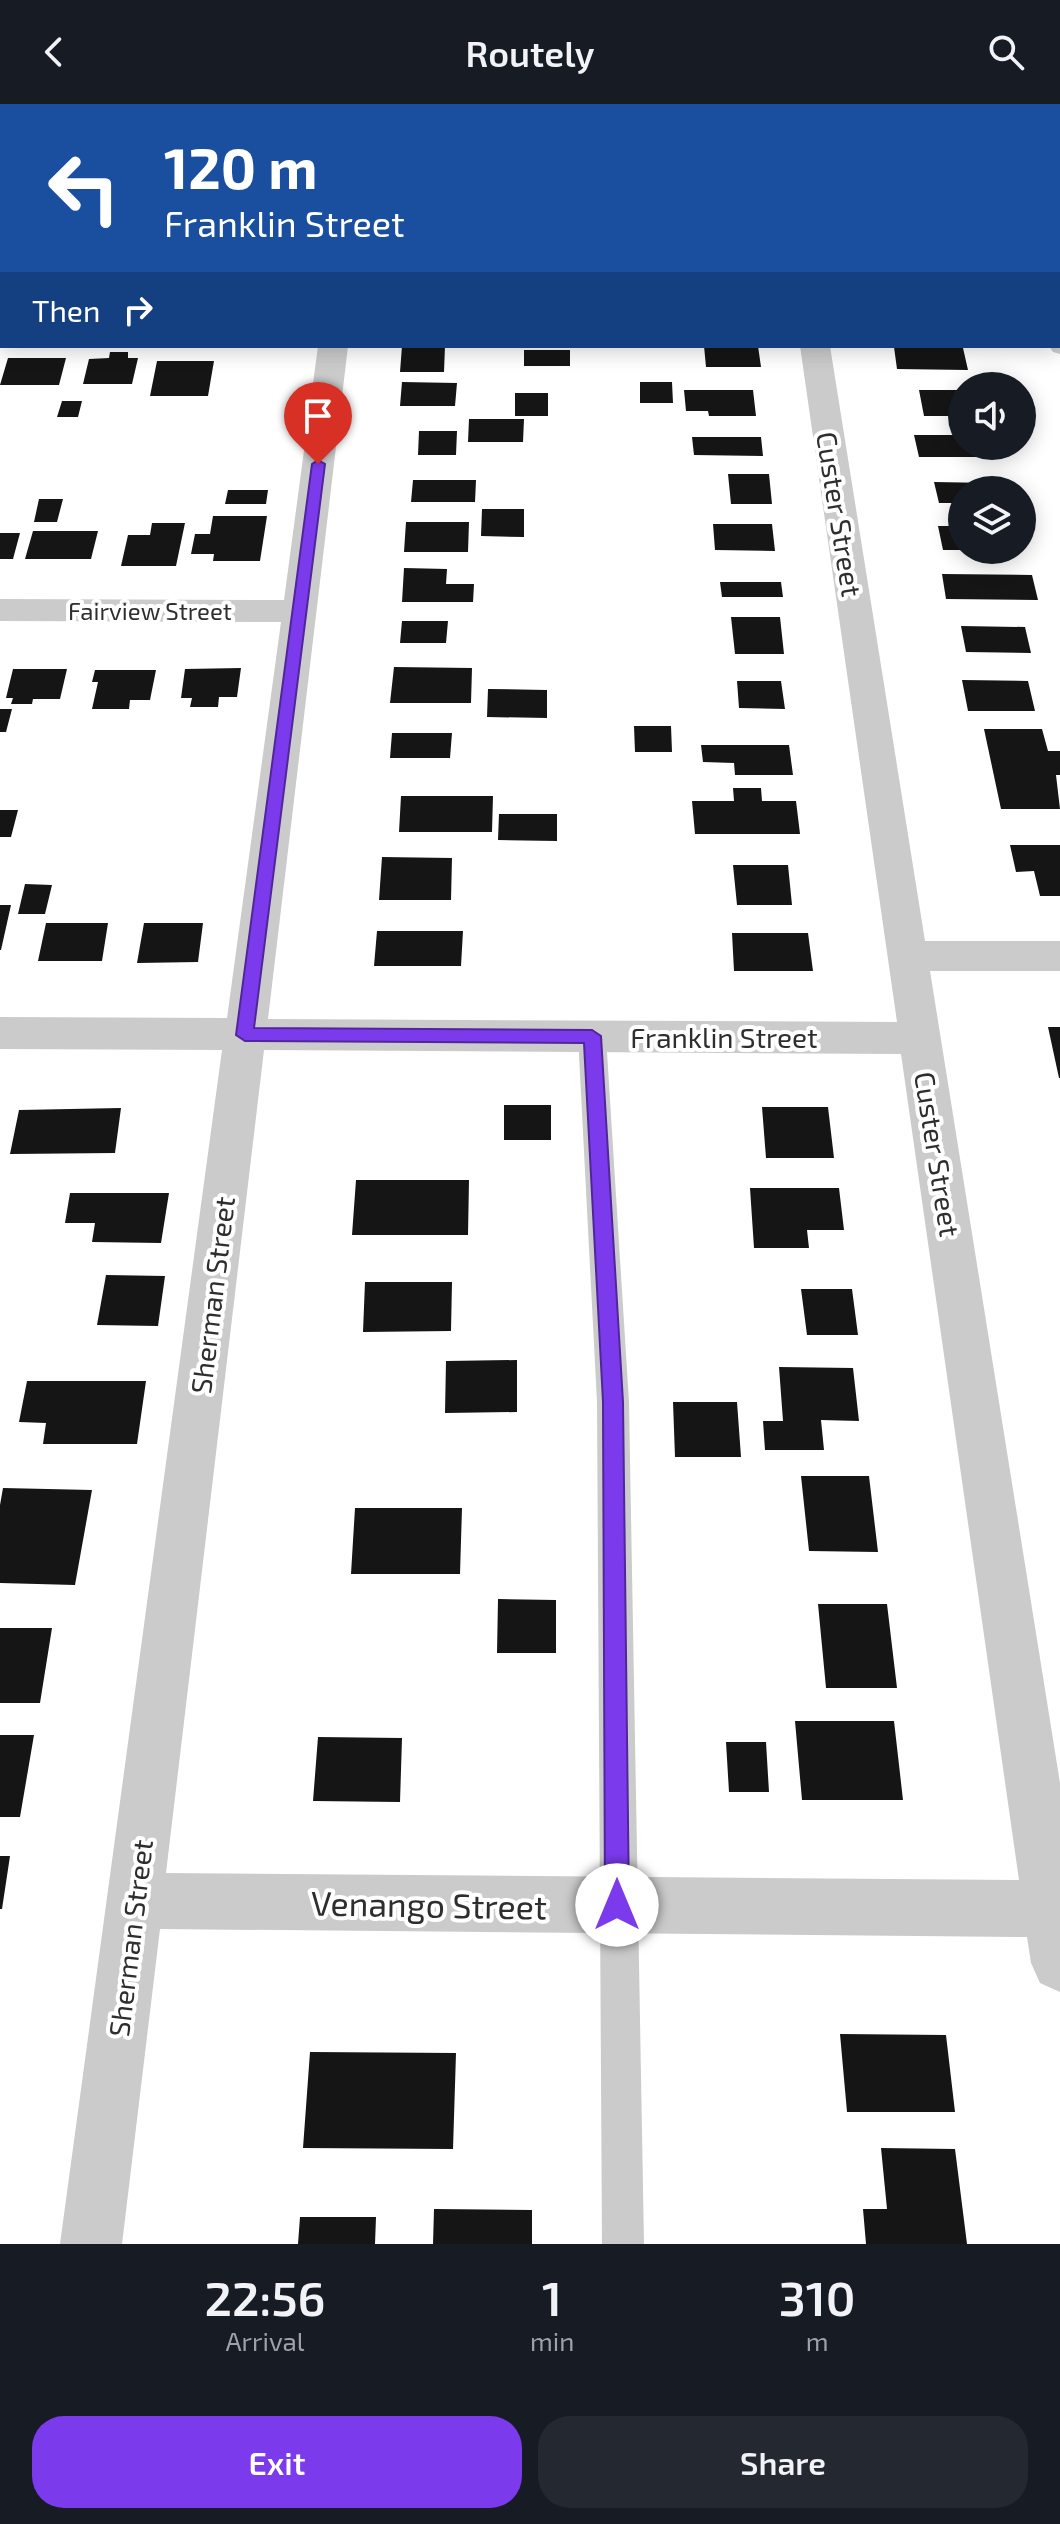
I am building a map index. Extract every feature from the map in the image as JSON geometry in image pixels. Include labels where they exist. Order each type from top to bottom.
[{"type":"street","name":"Sherman Street","points":[[91,2244],[333,348]]},
{"type":"street","name":"Custer Street","points":[[815,348],[1056,1909],[1060,1963]]},
{"type":"street","name":"Fairview Street","points":[[0,610],[299,611]]},
{"type":"street","points":[[907,956],[1060,956]]},
{"type":"street","name":"Franklin Street","points":[[0,1033],[920,1038]]},
{"type":"street","name":"Venango Street","points":[[135,1901],[1056,1909]]},
{"type":"lane","points":[[592,1036],[613,1402],[623,2244]]},
{"type":"building","points":[[402,348],[445,348],[444,372],[400,372]]},
{"type":"building","points":[[704,348],[758,348],[761,367],[706,367]]},
{"type":"building","points":[[894,348],[963,348],[968,370],[897,369]]},
{"type":"building","points":[[524,350],[570,350],[570,366],[524,366]]},
{"type":"building","points":[[110,352],[128,352],[128,358],[138,358],[132,384],[83,384],[89,359],[109,358]]},
{"type":"building","points":[[8,358],[66,358],[59,385],[0,385]]},
{"type":"building","points":[[157,361],[214,361],[208,396],[150,396]]},
{"type":"building","points":[[402,382],[457,383],[455,406],[400,406]]},
{"type":"building","points":[[640,382],[672,382],[673,403],[640,403]]},
{"type":"building","points":[[684,390],[753,390],[756,416],[709,416],[708,411],[686,411]]},
{"type":"building","points":[[919,390],[948,390],[948,416],[924,416]]},
{"type":"building","points":[[515,393],[548,393],[548,416],[515,416]]},
{"type":"building","points":[[62,401],[82,401],[78,417],[57,417]]},
{"type":"building","points":[[469,419],[524,419],[523,442],[468,442]]},
{"type":"building","points":[[419,431],[457,431],[456,455],[418,455]]},
{"type":"building","points":[[914,435],[948,435],[948,457],[919,457]]},
{"type":"building","points":[[692,437],[761,437],[763,456],[694,455]]},
{"type":"building","points":[[728,474],[769,474],[772,504],[731,504]]},
{"type":"building","points":[[413,480],[476,480],[475,502],[411,502]]},
{"type":"building","points":[[934,482],[948,482],[948,503],[939,503]]},
{"type":"building","points":[[228,490],[268,490],[266,504],[225,504]]},
{"type":"building","points":[[39,499],[63,499],[57,522],[34,522]]},
{"type":"building","points":[[482,509],[524,509],[524,537],[481,536]]},
{"type":"building","points":[[213,516],[267,516],[260,561],[213,561],[214,554],[191,554],[195,534],[210,534]]},
{"type":"building","points":[[406,522],[469,522],[468,552],[404,552]]},
{"type":"building","points":[[152,523],[185,523],[176,566],[121,566],[128,535],[150,535]]},
{"type":"building","points":[[713,524],[772,524],[775,551],[715,550]]},
{"type":"building","points":[[938,526],[948,526],[948,550],[943,550]]},
{"type":"building","points":[[33,531],[98,531],[91,559],[25,559]]},
{"type":"building","points":[[0,533],[20,533],[13,559],[0,559]]},
{"type":"building","points":[[404,568],[447,569],[446,584],[474,584],[473,602],[402,602]]},
{"type":"building","points":[[942,574],[1032,575],[1038,600],[946,599]]},
{"type":"building","points":[[720,582],[781,582],[783,597],[722,597]]},
{"type":"building","points":[[731,617],[780,617],[784,654],[735,654]]},
{"type":"building","points":[[402,621],[448,621],[446,643],[400,643]]},
{"type":"building","points":[[961,626],[1025,627],[1031,653],[966,652]]},
{"type":"building","points":[[394,667],[472,668],[471,703],[390,703]]},
{"type":"building","points":[[241,668],[237,697],[219,697],[218,707],[190,707],[192,698],[181,698],[185,669]]},
{"type":"building","points":[[13,669],[67,669],[60,699],[33,699],[32,704],[11,704],[13,698],[6,698]]},
{"type":"building","points":[[95,670],[156,670],[150,700],[130,700],[129,709],[92,709],[98,682],[92,682]]},
{"type":"building","points":[[962,680],[1028,681],[1035,711],[968,711]]},
{"type":"building","points":[[737,681],[781,681],[785,709],[739,708]]},
{"type":"building","points":[[488,689],[547,690],[547,718],[487,717]]},
{"type":"building","points":[[0,709],[12,709],[6,732],[0,732]]},
{"type":"building","points":[[634,726],[671,726],[672,752],[635,752]]},
{"type":"building","points":[[984,729],[1042,729],[1048,751],[1060,751],[1060,775],[1056,775],[1060,809],[1001,809]]},
{"type":"building","points":[[392,733],[452,733],[450,758],[390,758]]},
{"type":"building","points":[[701,745],[789,745],[793,775],[735,775],[734,763],[703,762]]},
{"type":"building","points":[[733,788],[761,788],[762,801],[796,801],[800,834],[695,834],[692,801],[734,801]]},
{"type":"building","points":[[401,796],[493,796],[492,832],[399,832]]},
{"type":"building","points":[[0,810],[18,810],[11,837],[0,837]]},
{"type":"building","points":[[499,814],[557,814],[557,841],[498,840]]},
{"type":"building","points":[[1010,845],[1060,845],[1060,896],[1040,896],[1034,871],[1016,872]]},
{"type":"building","points":[[382,857],[452,858],[451,900],[379,900]]},
{"type":"building","points":[[733,865],[788,865],[792,905],[737,905]]},
{"type":"building","points":[[25,884],[52,885],[45,914],[18,914]]},
{"type":"building","points":[[0,905],[11,905],[1,950],[0,950]]},
{"type":"building","points":[[46,923],[108,923],[102,961],[38,961]]},
{"type":"building","points":[[144,923],[203,923],[198,962],[137,963]]},
{"type":"building","points":[[377,931],[463,931],[461,966],[374,966]]},
{"type":"building","points":[[732,933],[808,933],[813,971],[734,971]]},
{"type":"building","points":[[1048,1027],[1060,1027],[1060,1078],[1059,1078]]},
{"type":"building","points":[[504,1105],[551,1105],[551,1140],[504,1140]]},
{"type":"building","points":[[762,1107],[828,1107],[834,1158],[766,1158]]},
{"type":"building","points":[[121,1108],[115,1153],[10,1154],[19,1110]]},
{"type":"building","points":[[356,1180],[469,1180],[468,1235],[352,1235]]},
{"type":"building","points":[[750,1188],[839,1188],[844,1230],[807,1230],[809,1248],[754,1248]]},
{"type":"building","points":[[70,1193],[169,1193],[161,1243],[92,1242],[95,1223],[65,1223]]},
{"type":"building","points":[[106,1275],[165,1276],[158,1326],[97,1325]]},
{"type":"building","points":[[365,1282],[452,1282],[451,1331],[363,1332]]},
{"type":"building","points":[[801,1289],[852,1289],[858,1335],[807,1335]]},
{"type":"building","points":[[517,1360],[517,1412],[445,1413],[446,1361]]},
{"type":"building","points":[[779,1367],[853,1368],[859,1421],[821,1420],[824,1450],[765,1450],[763,1421],[783,1421]]},
{"type":"building","points":[[27,1381],[146,1381],[137,1444],[43,1444],[46,1423],[19,1422]]},
{"type":"building","points":[[673,1402],[737,1402],[741,1457],[675,1457]]},
{"type":"building","points":[[801,1476],[869,1476],[878,1552],[809,1551]]},
{"type":"building","points":[[3,1488],[92,1490],[75,1585],[0,1583],[0,1505]]},
{"type":"building","points":[[355,1508],[462,1508],[460,1574],[351,1574]]},
{"type":"building","points":[[498,1599],[556,1600],[556,1653],[497,1653]]},
{"type":"building","points":[[818,1604],[887,1604],[897,1688],[826,1688]]},
{"type":"building","points":[[0,1628],[52,1628],[40,1703],[0,1703]]},
{"type":"building","points":[[795,1721],[894,1721],[903,1800],[802,1800]]},
{"type":"building","points":[[0,1735],[34,1735],[20,1817],[0,1817]]},
{"type":"building","points":[[318,1737],[402,1738],[400,1802],[313,1801]]},
{"type":"building","points":[[726,1742],[766,1742],[769,1792],[729,1792]]},
{"type":"building","points":[[0,1856],[10,1856],[2,1909],[0,1909]]},
{"type":"building","points":[[840,2034],[946,2035],[955,2112],[847,2112]]},
{"type":"building","points":[[310,2052],[456,2053],[453,2149],[303,2148]]},
{"type":"building","points":[[881,2148],[955,2149],[967,2244],[866,2244],[863,2209],[887,2209]]},
{"type":"building","points":[[434,2209],[532,2210],[532,2244],[433,2244]]},
{"type":"building","points":[[300,2217],[376,2217],[375,2244],[298,2244]]},
{"type":"route","points":[[318,464],[245,1035],[592,1036],[613,1402],[617,1905]]}]
